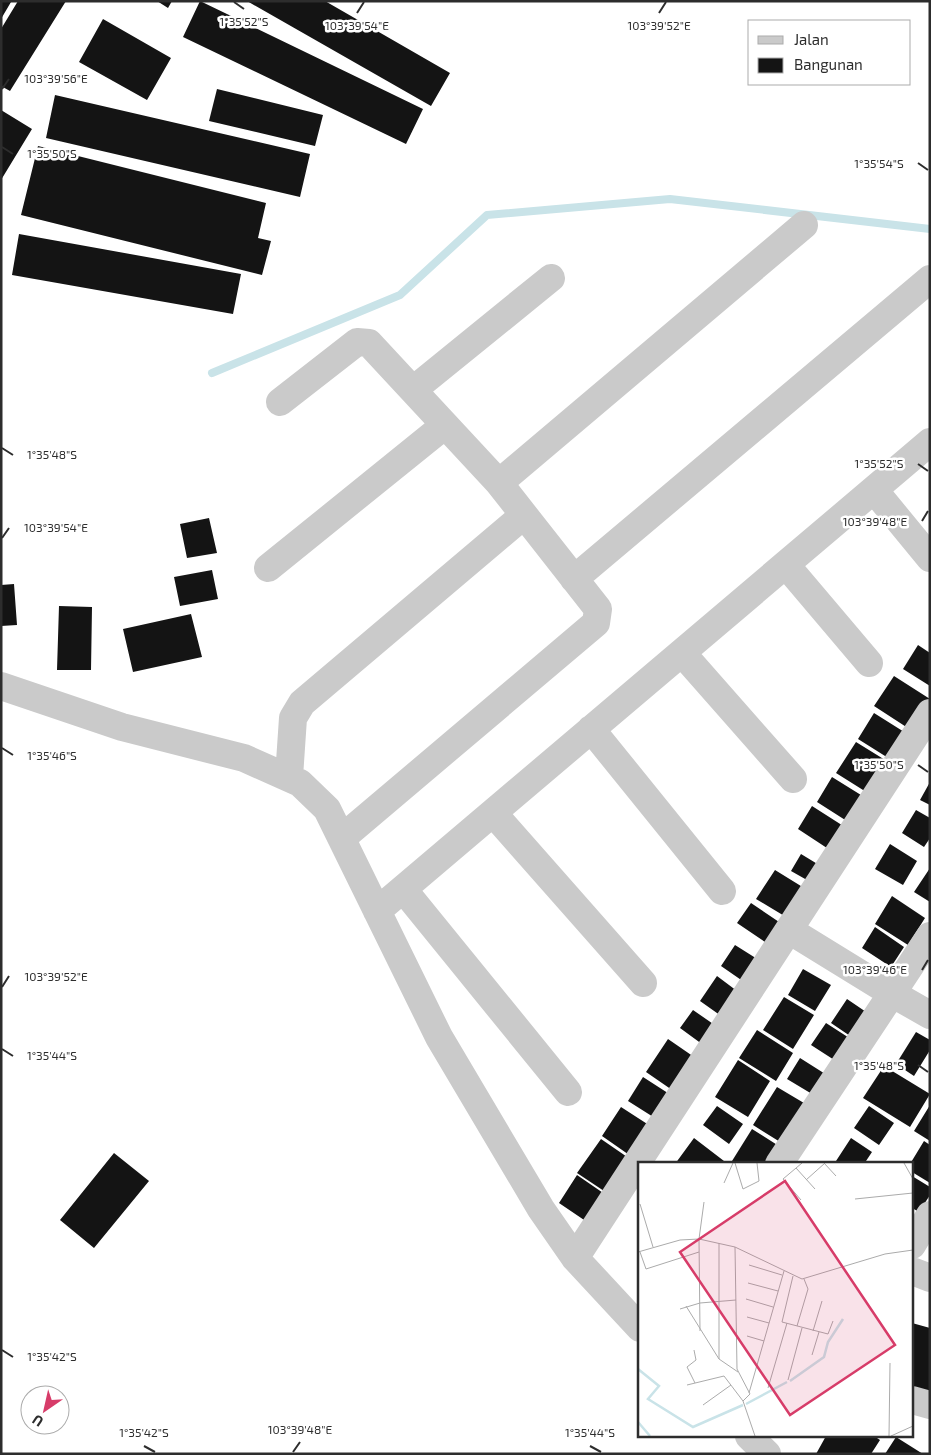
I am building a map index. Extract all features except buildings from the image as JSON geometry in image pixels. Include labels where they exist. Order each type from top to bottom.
[{"type":"street","points":[[499,483],[804,225]]},
{"type":"street","points":[[412,390],[551,278]]},
{"type":"street","points":[[574,579],[930,279]]},
{"type":"street","points":[[280,402],[357,342],[369,343],[499,483],[598,609],[596,623],[342,838]]},
{"type":"street","points":[[268,568],[445,425]]},
{"type":"street","points":[[377,911],[930,442]]},
{"type":"street","points":[[874,490],[930,558]]},
{"type":"street","points":[[289,778],[293,718],[302,703],[524,515]]},
{"type":"street","points":[[786,564],[869,663]]},
{"type":"street","points":[[682,653],[793,778]]},
{"type":"street","points":[[1,686],[122,727],[244,758],[300,783],[327,809],[438,1037],[541,1208],[575,1258],[638,1326]]},
{"type":"street","points":[[575,1258],[930,713]]},
{"type":"street","points":[[591,730],[722,891]]},
{"type":"street","points":[[493,813],[643,983]]},
{"type":"street","points":[[403,888],[568,1092]]},
{"type":"street","points":[[788,930],[930,1015]]},
{"type":"street","points":[[780,1162],[930,936]]},
{"type":"street","points":[[914,1242],[930,1215]]},
{"type":"street","points":[[914,1272],[930,1278]]},
{"type":"street","points":[[914,1401],[930,1405]]},
{"type":"street","points":[[751,1438],[767,1454],[777,1438]]},
{"type":"waterway","points":[[212,373],[400,295],[487,215],[670,199],[930,229]]}]
